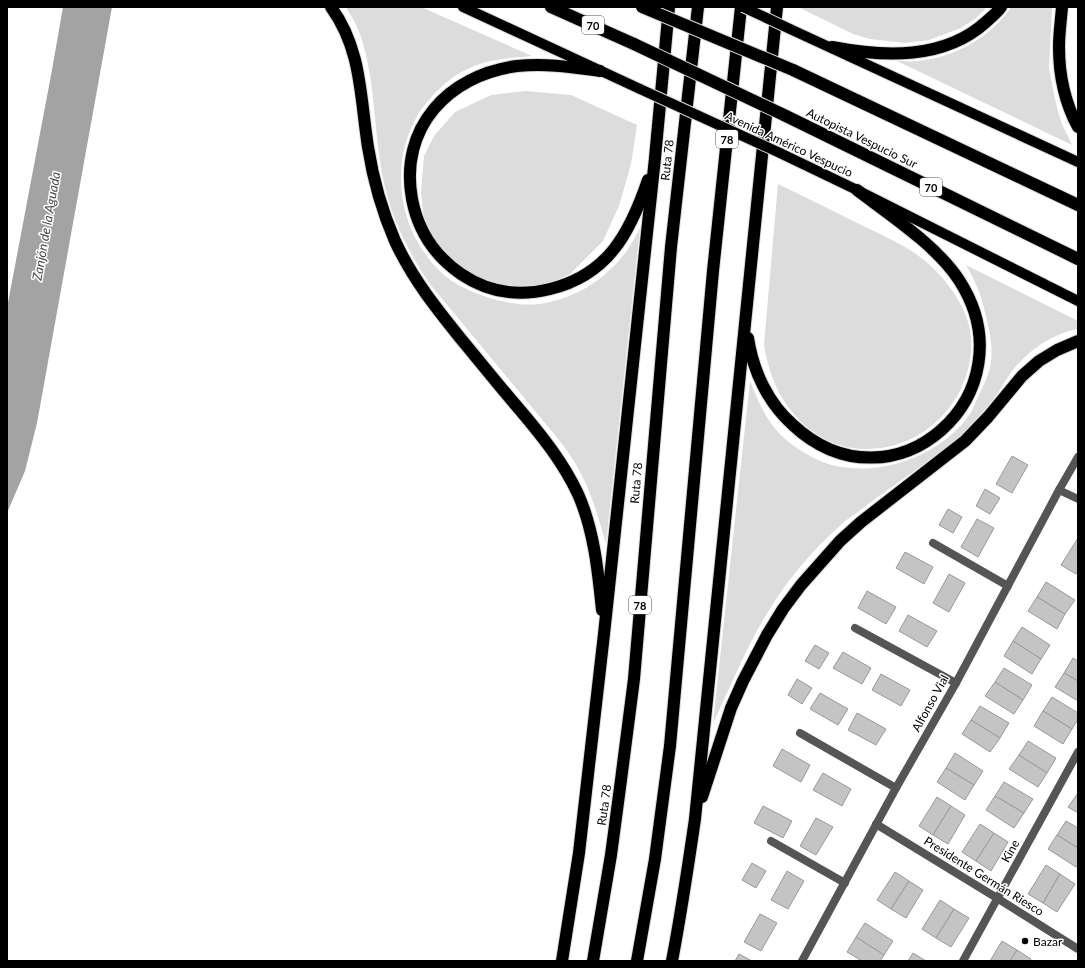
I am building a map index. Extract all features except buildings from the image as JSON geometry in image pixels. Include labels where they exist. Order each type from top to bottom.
[{"type":"highway","points":[[331,7],[340,21],[352,46],[356,61],[372,168],[381,204],[388,224],[410,272],[421,289],[549,446],[570,478],[583,507],[592,538],[599,583],[604,634]]},
{"type":"highway","name":"Autopista Vespucio Sur","points":[[551,7],[634,44],[784,115],[1078,259]]},
{"type":"highway","points":[[642,7],[793,70],[1078,205]]},
{"type":"highway","points":[[562,961],[579,853],[604,634],[655,158],[669,7]]},
{"type":"highway","name":"Ruta 78","points":[[593,961],[614,835],[634,679],[671,247],[698,7]]},
{"type":"highway","name":"78","points":[[637,961],[655,859],[670,746],[713,271],[742,7]]},
{"type":"highway","points":[[672,961],[688,871],[695,819],[777,7]]},
{"type":"highway","points":[[832,48],[857,52],[887,54],[927,51],[950,44],[971,33],[980,27],[1001,7]]},
{"type":"highway","points":[[1062,7],[1059,42],[1060,62],[1066,98],[1078,127]]},
{"type":"highway","points":[[600,71],[539,64],[516,66],[478,76],[462,84],[444,98],[423,123],[412,152],[410,172],[411,194],[416,216],[426,238],[439,256],[456,270],[472,281],[492,289],[503,292],[524,294],[535,293],[570,283],[581,278],[600,264],[610,255],[619,243],[633,220],[655,158]]},
{"type":"highway","points":[[746,322],[749,346],[753,361],[777,410],[805,436],[828,449],[864,458],[876,458],[899,454],[921,444],[940,432],[958,413],[965,403],[975,381],[979,359],[980,336],[971,301],[956,274],[939,256],[909,230],[857,190]]},
{"type":"highway","points":[[695,819],[731,708],[743,681],[767,635],[783,609],[801,585],[840,541],[965,441],[984,423],[1022,376],[1039,361],[1057,350],[1078,341]]},
{"type":"main road","name":"Avenida Américo Vespucio","points":[[463,7],[780,153],[1078,301]]},
{"type":"main road","points":[[742,7],[1078,162]]},
{"type":"street","name":"Alfonso Vial","points":[[802,961],[876,824],[956,683],[1078,457]]},
{"type":"street","points":[[1059,490],[1078,499]]},
{"type":"street","points":[[933,543],[1008,586]]},
{"type":"street","points":[[855,628],[956,683]]},
{"type":"street","points":[[800,734],[896,788]]},
{"type":"street","name":"Kine","points":[[963,961],[1078,752]]},
{"type":"street","name":"Presidente Germán Riesco","points":[[876,824],[1078,949]]},
{"type":"street","points":[[771,841],[845,883]]},
{"type":"shaded area","points":[[346,7],[421,7],[532,56],[493,61],[465,70],[455,76],[434,94],[422,108],[410,130],[404,148],[401,166],[403,204],[408,222],[416,239],[431,262],[444,275],[475,293],[492,298],[507,302],[530,305],[548,303],[574,294],[606,274],[630,247],[640,228],[606,544],[588,489],[570,455],[429,283],[415,261],[397,225],[388,200],[381,168],[372,91],[365,53],[359,31]]},
{"type":"shaded area","points":[[798,7],[987,7],[976,18],[961,28],[929,40],[905,43],[870,39],[853,34]]},
{"type":"shaded area","points":[[1011,7],[1052,7],[1049,69],[1058,112],[1072,145],[897,61],[932,59],[958,50],[982,37],[993,28]]},
{"type":"shaded area","points":[[526,91],[571,95],[637,125],[631,164],[619,206],[603,241],[570,274],[533,291],[500,289],[465,276],[440,251],[424,220],[421,193],[424,156],[434,136],[455,112],[491,95]]},
{"type":"shaded area","points":[[778,184],[908,249],[926,262],[941,276],[958,300],[967,318],[971,337],[970,359],[965,380],[955,399],[942,416],[927,430],[908,440],[888,447],[866,449],[850,448],[828,441],[808,428],[784,401],[773,380],[764,345]]},
{"type":"shaded area","points":[[966,265],[1078,321],[1078,329],[1063,333],[1047,340],[1027,355],[1014,368],[998,393],[975,421],[956,440],[847,520],[811,554],[775,600],[760,625],[713,723],[750,381],[768,419],[778,432],[795,447],[823,462],[836,466],[874,468],[892,465],[928,451],[944,441],[970,414],[986,379],[990,366],[991,343],[981,296]]},
{"type":"water","name":"Zanjón de la Aguada","points":[[63,7],[112,7],[37,423],[25,471],[7,513],[7,308]]},
{"type":"place","name":"Bazar","points":[[1025,941]]}]
